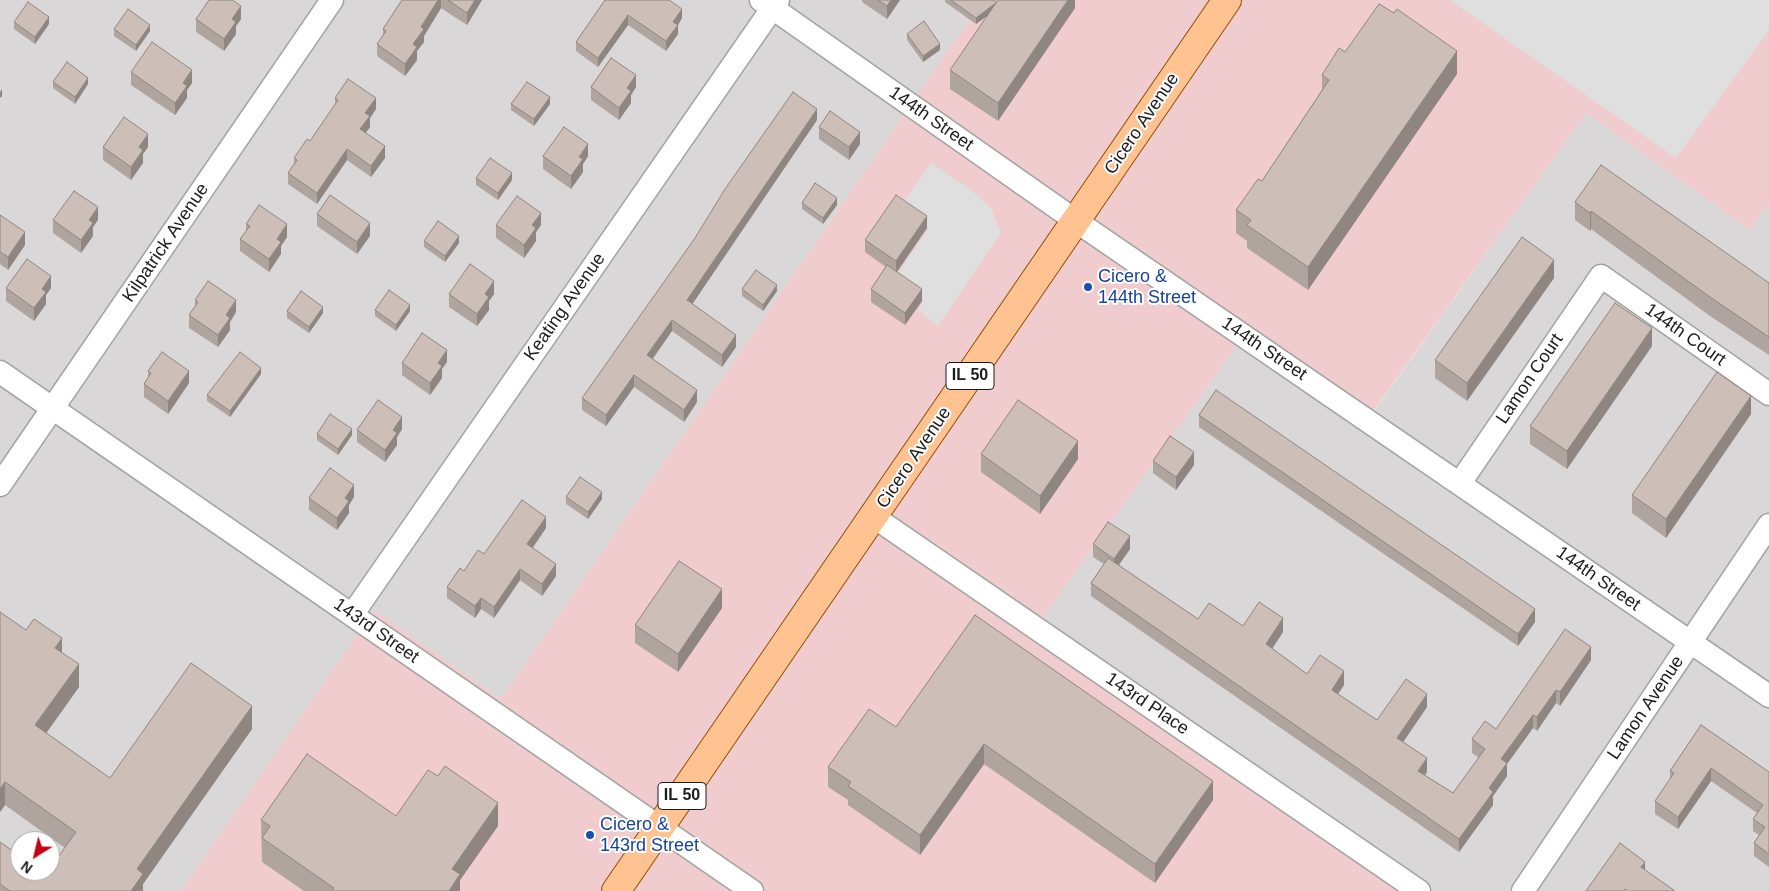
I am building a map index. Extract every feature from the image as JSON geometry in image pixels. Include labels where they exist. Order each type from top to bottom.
[{"type":"main road","name":"Cicero Avenue","points":[[616,891],[1227,0]]},
{"type":"street","name":"Kilpatrick Avenue","points":[[0,485],[332,0]]},
{"type":"street","name":"144th Street","points":[[771,3],[1076,221],[1769,696]]},
{"type":"street","name":"Keating Avenue","points":[[352,614],[771,3]]},
{"type":"street","name":"Lamon Court","points":[[1460,483],[1600,276]]},
{"type":"street","name":"144th Court","points":[[1600,276],[1769,394]]},
{"type":"street","name":"143rd Street","points":[[0,372],[752,891]]},
{"type":"street","name":"143rd Place","points":[[874,517],[1419,891]]},
{"type":"street","name":"Lamon Avenue","points":[[1523,891],[1769,525]]},
{"type":"shaded area","points":[[0,0],[983,0],[501,699],[374,611],[181,891],[0,891]]},
{"type":"shaded area","points":[[983,0],[1769,0],[1769,203],[1750,230],[1586,113],[1374,410],[1250,327],[1042,619],[1433,891],[181,891],[374,610],[501,699]]},
{"type":"shaded area","points":[[1450,0],[1769,0],[1769,30],[1676,158]]},
{"type":"shaded area","points":[[1586,113],[1750,230],[1769,203],[1769,891],[1433,891],[1042,619],[1250,327],[1375,410]]},
{"type":"shaded area","points":[[931,163],[971,190],[991,208],[1001,233],[938,326],[918,310],[924,301],[894,279],[929,228],[899,208]]},
{"type":"building","points":[[209,0],[232,0],[241,6],[232,19],[236,22],[224,39],[196,19]]},
{"type":"building","points":[[402,0],[438,0],[421,27],[424,29],[413,44],[417,47],[405,64],[377,44],[386,31],[383,29]]},
{"type":"building","points":[[448,0],[475,0],[467,13]]},
{"type":"building","points":[[605,0],[669,0],[682,9],[673,22],[678,25],[666,41],[628,15],[598,58],[576,42]]},
{"type":"building","points":[[878,0],[891,0],[887,6]]},
{"type":"building","points":[[951,0],[993,0],[997,2],[976,18]]},
{"type":"building","points":[[998,0],[1068,0],[998,103],[950,70]]},
{"type":"building","points":[[28,2],[49,17],[35,37],[14,22]]},
{"type":"building","points":[[1379,4],[1394,13],[1397,9],[1457,51],[1308,267],[1247,225],[1251,220],[1236,210],[1258,179],[1262,181],[1329,80],[1322,75],[1339,48],[1345,52]]},
{"type":"building","points":[[128,9],[150,25],[136,45],[114,29]]},
{"type":"building","points":[[924,21],[940,44],[923,56],[907,34]]},
{"type":"building","points":[[152,42],[192,70],[183,83],[187,86],[175,103],[131,72]]},
{"type":"building","points":[[611,58],[636,75],[627,88],[631,91],[619,108],[591,87]]},
{"type":"building","points":[[67,62],[88,78],[75,97],[53,82]]},
{"type":"building","points":[[348,79],[376,98],[365,113],[370,116],[360,129],[385,146],[371,166],[347,149],[317,193],[288,173],[297,160],[294,158],[307,139],[310,141],[338,100],[335,98]]},
{"type":"building","points":[[527,82],[550,97],[534,119],[511,104]]},
{"type":"building","points":[[793,92],[817,109],[687,300],[736,335],[722,355],[672,320],[647,355],[697,390],[684,410],[634,375],[606,415],[582,398],[695,238],[725,189]]},
{"type":"building","points":[[830,111],[860,132],[849,147],[819,127]]},
{"type":"building","points":[[124,117],[148,134],[139,147],[143,150],[131,167],[103,147]]},
{"type":"building","points":[[564,127],[588,144],[579,157],[583,159],[571,176],[543,156]]},
{"type":"building","points":[[490,158],[512,173],[498,193],[476,178]]},
{"type":"building","points":[[1601,165],[1769,283],[1769,337],[1591,211],[1590,213],[1575,202]]},
{"type":"building","points":[[815,183],[837,198],[823,218],[802,203]]},
{"type":"building","points":[[74,191],[98,207],[89,220],[93,223],[81,240],[53,220]]},
{"type":"building","points":[[330,195],[370,223],[357,242],[317,214]]},
{"type":"building","points":[[896,195],[927,216],[896,261],[865,240]]},
{"type":"building","points":[[517,196],[541,213],[532,225],[536,228],[524,245],[496,225]]},
{"type":"building","points":[[259,205],[287,224],[277,239],[281,242],[269,259],[240,239],[250,226],[246,224]]},
{"type":"building","points":[[0,215],[25,232],[8,257],[0,252]]},
{"type":"building","points":[[438,221],[459,236],[445,256],[424,241]]},
{"type":"building","points":[[1522,237],[1554,260],[1467,383],[1435,360]]},
{"type":"building","points":[[27,259],[51,276],[42,289],[46,292],[34,308],[6,288]]},
{"type":"building","points":[[470,264],[494,281],[485,294],[489,297],[477,314],[449,294]]},
{"type":"building","points":[[887,265],[922,289],[905,313],[871,289]]},
{"type":"building","points":[[756,270],[777,285],[763,305],[742,289]]},
{"type":"building","points":[[208,281],[236,300],[226,315],[230,318],[218,335],[189,315],[198,302],[195,300]]},
{"type":"building","points":[[389,290],[410,305],[396,325],[375,310]]},
{"type":"building","points":[[301,291],[323,307],[309,327],[287,311]]},
{"type":"building","points":[[1615,303],[1652,328],[1567,451],[1530,426]]},
{"type":"building","points":[[422,333],[447,350],[438,363],[442,366],[430,383],[402,363]]},
{"type":"building","points":[[162,352],[189,371],[168,401],[144,384],[151,373],[148,371]]},
{"type":"building","points":[[240,352],[261,368],[230,411],[207,395]]},
{"type":"building","points":[[1717,372],[1751,396],[1666,519],[1632,495]]},
{"type":"building","points":[[1216,390],[1535,609],[1518,634],[1199,415]]},
{"type":"building","points":[[378,400],[402,417],[393,430],[397,433],[385,450],[357,430]]},
{"type":"building","points":[[1018,400],[1078,441],[1040,496],[981,454]]},
{"type":"building","points":[[330,414],[352,429],[338,449],[317,434]]},
{"type":"building","points":[[1170,436],[1194,452],[1176,477],[1153,461]]},
{"type":"building","points":[[330,468],[354,485],[345,498],[349,501],[337,518],[309,498]]},
{"type":"building","points":[[580,477],[602,492],[588,512],[566,497]]},
{"type":"building","points":[[522,500],[546,517],[527,544],[556,564],[542,584],[520,569],[494,607],[481,598],[475,606],[447,587],[460,568],[464,571],[478,550],[484,554]]},
{"type":"building","points":[[1108,522],[1130,536],[1114,559],[1093,544]]},
{"type":"building","points":[[1108,558],[1198,619],[1209,603],[1243,626],[1259,602],[1283,618],[1266,644],[1307,674],[1320,655],[1344,671],[1332,690],[1377,720],[1406,679],[1427,694],[1397,738],[1427,758],[1418,771],[1453,793],[1485,749],[1472,739],[1485,721],[1496,729],[1565,629],[1591,647],[1560,692],[1556,690],[1537,717],[1533,715],[1501,759],[1507,763],[1489,788],[1493,792],[1459,839],[1091,583]]},
{"type":"building","points":[[679,561],[722,589],[678,654],[635,625]]},
{"type":"building","points":[[0,612],[26,630],[34,619],[62,638],[55,648],[79,664],[35,725],[110,778],[191,663],[252,706],[137,869],[143,874],[131,891],[10,891],[0,884],[0,842],[10,849],[10,881],[60,881],[60,854],[76,832],[5,782],[0,789]]},
{"type":"building","points":[[975,615],[1213,781],[1155,864],[984,744],[920,835],[848,786],[851,782],[828,767],[869,709],[896,727]]},
{"type":"building","points":[[1701,725],[1769,772],[1769,854],[1754,843],[1765,827],[1753,819],[1763,805],[1711,768],[1678,817],[1655,801],[1674,773],[1670,771]]},
{"type":"building","points":[[307,754],[396,816],[428,770],[438,776],[445,766],[498,803],[452,869],[460,874],[449,891],[332,891],[334,888],[262,838],[270,826],[261,820]]},
{"type":"building","points":[[1620,843],[1645,862],[1641,867],[1675,891],[1628,891],[1625,889],[1624,891],[1586,891]]},
{"type":"place","name":"Cicero & 144th Street","points":[[1088,287]]},
{"type":"place","name":"Cicero & 143rd Street","points":[[590,835]]}]
